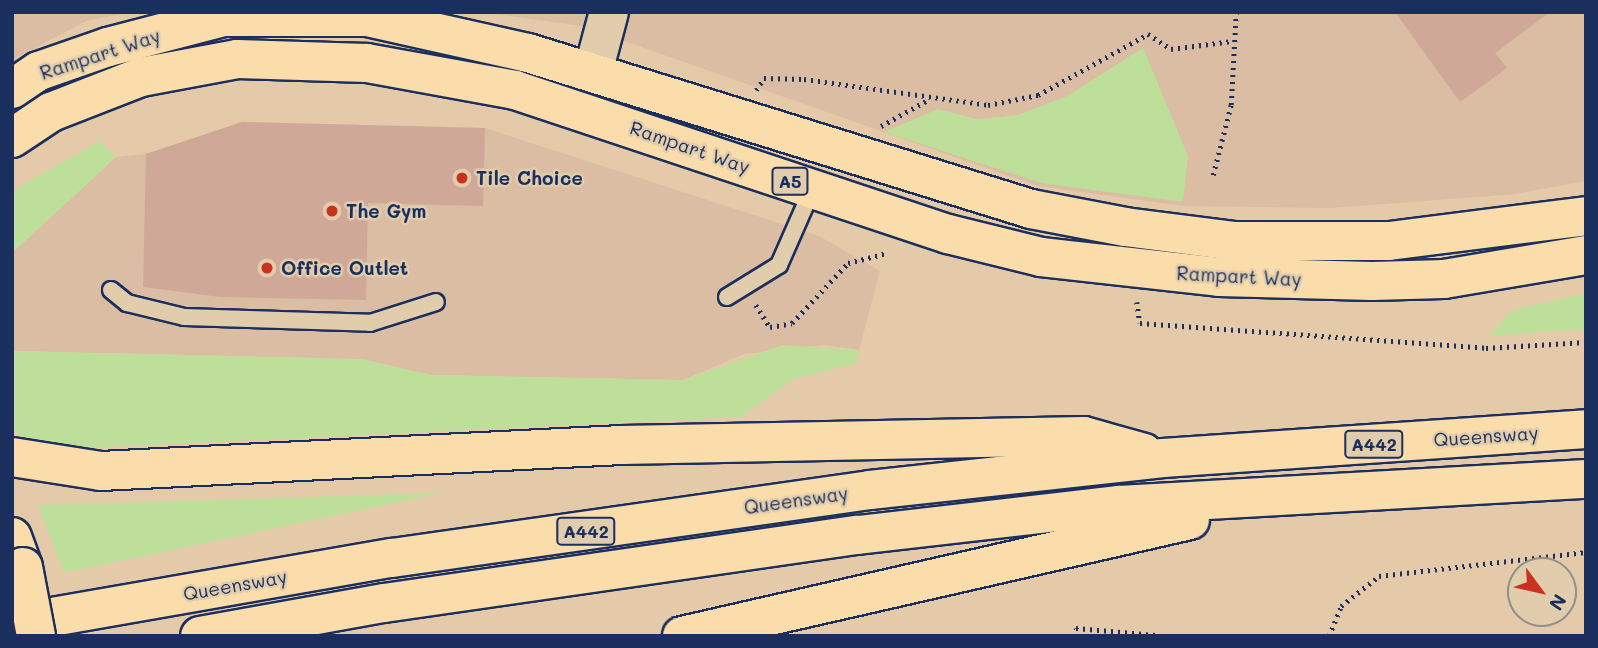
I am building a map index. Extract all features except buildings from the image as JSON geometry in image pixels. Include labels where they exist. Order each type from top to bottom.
[{"type":"main road","name":"Rampart Way","points":[[12,89],[39,71],[108,47],[223,17],[367,17],[593,72],[1031,209],[1125,227],[1235,241],[1389,241],[1586,216]]},
{"type":"main road","name":"Rampart Way","points":[[12,138],[51,112],[141,77],[237,59],[367,63],[515,90],[812,190],[1041,257],[1206,276],[1444,279],[1586,255]]},
{"type":"main road","name":"Queensway","points":[[12,624],[433,552],[870,490],[1163,458],[1586,429]]},
{"type":"main road","name":"A442","points":[[12,457],[101,471],[621,445],[1084,436],[1163,458]]},
{"type":"main road","name":"A442","points":[[200,636],[384,603],[859,535],[1119,505],[1586,479]]},
{"type":"main road","name":"A442","points":[[682,636],[1204,517],[1259,498]]},
{"type":"main road","points":[[17,552],[36,636]]},
{"type":"street","points":[[593,72],[609,12]]},
{"type":"lane","points":[[727,297],[779,265],[812,190]]},
{"type":"lane","points":[[111,290],[127,303],[197,317],[370,323],[436,302]]},
{"type":"path","points":[[1213,175],[1231,105],[1232,41],[1236,12]]},
{"type":"path","points":[[748,102],[764,78],[988,105],[1038,95],[1149,34],[1171,49],[1232,41]]},
{"type":"path","points":[[873,131],[929,99]]},
{"type":"path","points":[[744,287],[769,327],[792,323],[848,262],[875,251],[903,255]]},
{"type":"path","points":[[1123,296],[1136,298],[1140,323],[1486,348],[1586,342]]},
{"type":"path","points":[[1329,636],[1341,606],[1379,576],[1586,552]]},
{"type":"path","points":[[1077,636],[1076,628],[1156,635]]},
{"type":"shaded area","points":[[12,12],[131,12],[86,21],[12,60]]},
{"type":"shaded area","points":[[482,12],[1586,12],[1586,181],[1515,194],[1331,208],[1183,206],[1038,186],[581,26]]},
{"type":"shaded area","points":[[242,122],[485,128],[819,236],[880,271],[859,350],[825,345],[744,354],[683,380],[431,375],[361,359],[12,351],[12,253],[116,157],[146,154]]},
{"type":"green space","points":[[1143,48],[1188,156],[1183,202],[1041,183],[884,132],[938,109],[977,119],[1018,115],[1067,96]]},
{"type":"green space","points":[[100,141],[116,157],[12,253],[12,191]]},
{"type":"green space","points":[[1586,293],[1586,329],[1489,336],[1513,310]]},
{"type":"green space","points":[[782,345],[859,350],[857,363],[793,379],[741,417],[41,450],[12,430],[12,351],[361,359],[431,375],[683,380]]},
{"type":"green space","points":[[441,493],[64,573],[38,505]]},
{"type":"place","name":"Tile Choice","points":[[462,178]]},
{"type":"place","name":"The Gym","points":[[332,211]]},
{"type":"place","name":"Office Outlet","points":[[267,268]]}]
